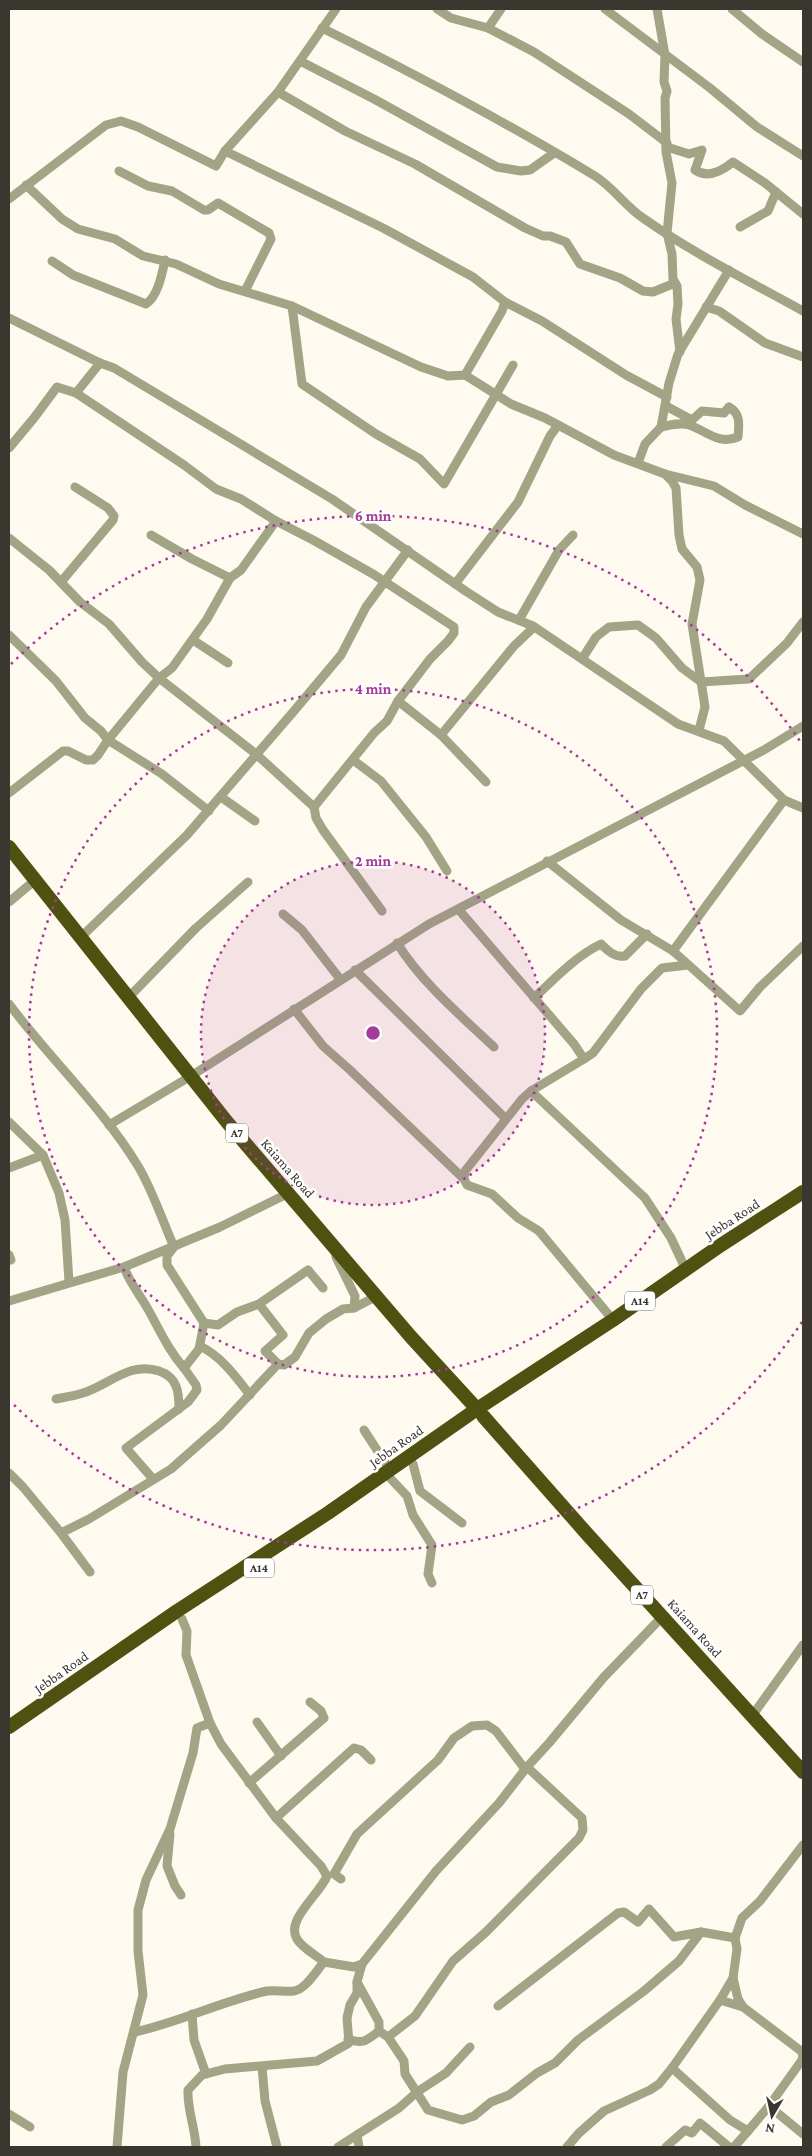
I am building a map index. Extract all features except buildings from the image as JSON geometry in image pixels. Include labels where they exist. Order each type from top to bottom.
[{"type":"highway","name":"Kaiama Road","points":[[9,847],[128,998],[289,1194],[480,1413],[803,1772]]},
{"type":"highway","name":"Jebba Road","points":[[9,1736],[182,1619],[613,1320],[803,1192]]},
{"type":"highway","name":"Jebba Road","points":[[9,1727],[176,1611],[390,1474],[413,1464],[480,1413],[803,1202]]},
{"type":"street","points":[[9,199],[106,124],[121,121],[138,127],[216,166],[225,151],[278,92],[336,9]]},
{"type":"street","points":[[437,9],[451,18],[488,28],[560,67],[629,114],[667,145],[680,153],[689,154],[702,150],[695,170],[700,173],[714,174],[733,162],[765,183],[803,214]]},
{"type":"street","points":[[488,28],[501,9]]},
{"type":"street","points":[[604,9],[710,88],[762,130],[803,156]]},
{"type":"street","points":[[657,9],[665,55],[664,82],[667,91],[665,98],[667,145],[672,183],[667,233],[678,304],[676,319],[680,352]]},
{"type":"street","points":[[732,9],[762,34],[803,62]]},
{"type":"street","points":[[322,28],[474,105],[605,183],[642,218],[713,263],[803,311]]},
{"type":"street","points":[[300,61],[374,99],[497,167],[521,171],[530,170],[554,153]]},
{"type":"street","points":[[278,92],[338,128],[415,164],[525,228],[543,236],[550,236],[566,242],[580,264],[620,278],[643,291],[653,292],[675,283]]},
{"type":"street","points":[[225,151],[383,228],[473,277],[505,302],[542,320],[692,420],[702,411],[724,413],[728,407],[735,411],[739,418],[738,437],[731,440],[714,438],[685,424],[661,427]]},
{"type":"street","points":[[119,171],[148,186],[172,191],[204,210],[208,210],[218,204],[269,233],[272,238],[245,291]]},
{"type":"street","points":[[26,185],[70,225],[115,239],[143,256],[165,260],[219,284],[292,306],[421,367],[448,376],[466,375],[510,404],[558,425],[614,455],[665,474],[714,486],[746,505],[803,534]]},
{"type":"street","points":[[740,227],[768,211],[776,192]]},
{"type":"street","points":[[52,261],[73,275],[146,304],[151,300],[161,276],[165,260]]},
{"type":"street","points":[[638,464],[645,444],[661,427],[673,368],[680,352],[729,270]]},
{"type":"street","points":[[466,375],[502,311],[505,302]]},
{"type":"street","points":[[292,306],[302,384],[376,434],[420,459],[444,484],[513,365]]},
{"type":"street","points":[[706,307],[719,312],[765,343],[803,357]]},
{"type":"street","points":[[9,318],[100,363],[114,368],[332,499],[498,612],[534,627],[678,724],[699,730],[724,741],[784,800],[803,808]]},
{"type":"street","points":[[76,393],[100,363]]},
{"type":"street","points":[[9,448],[29,426],[57,387],[76,393],[184,465],[216,489],[241,499],[276,521],[313,540],[384,582],[454,627],[454,633],[430,659],[398,701],[387,721],[374,733],[314,807]]},
{"type":"street","points":[[455,584],[518,502],[550,436],[558,425]]},
{"type":"street","points":[[665,474],[676,488],[682,549],[697,567],[700,580],[692,624],[705,707],[699,730]]},
{"type":"street","points":[[61,582],[113,520],[114,516],[108,508],[74,487]]},
{"type":"street","points":[[9,793],[58,753],[68,751],[86,760],[93,760],[159,678],[172,668],[193,640],[230,578],[241,570],[276,521]]},
{"type":"street","points":[[151,535],[192,560],[230,578]]},
{"type":"street","points":[[519,620],[559,550],[573,535]]},
{"type":"street","points":[[9,538],[61,582],[80,602],[109,624],[142,662],[159,678],[256,754],[314,807],[316,818],[323,830],[382,911]]},
{"type":"street","points":[[80,938],[187,835],[221,797],[341,655],[366,607],[408,550]]},
{"type":"street","points":[[582,659],[596,637],[609,627],[638,626],[656,638],[682,668],[701,682],[749,679],[787,643],[803,622]]},
{"type":"street","points":[[441,735],[509,652],[534,627]]},
{"type":"street","points":[[9,635],[56,681],[84,718],[101,730],[108,740],[162,774],[209,811]]},
{"type":"street","points":[[193,640],[228,663]]},
{"type":"street","points":[[398,701],[441,735],[486,782]]},
{"type":"street","points":[[109,1125],[191,1076],[340,979],[429,924],[459,910],[547,861],[743,761],[803,726]]},
{"type":"street","points":[[352,760],[381,781],[426,837],[447,870]]},
{"type":"street","points":[[221,797],[255,820]]},
{"type":"street","points":[[673,951],[784,800]]},
{"type":"street","points":[[547,861],[621,920],[673,951],[740,1012],[760,987],[803,946]]},
{"type":"street","points":[[9,902],[34,881]]},
{"type":"street","points":[[128,998],[196,928],[248,882]]},
{"type":"street","points":[[459,910],[574,1044],[584,1059]]},
{"type":"street","points":[[283,914],[302,930],[340,979]]},
{"type":"street","points":[[534,998],[563,971],[595,947],[601,944],[609,952],[621,957],[625,956],[647,934]]},
{"type":"street","points":[[397,943],[407,960],[442,998],[494,1047]]},
{"type":"street","points":[[464,1179],[465,1171],[531,1090],[593,1053],[641,989],[662,968],[688,965]]},
{"type":"street","points":[[355,970],[506,1119]]},
{"type":"street","points":[[9,1004],[33,1036],[94,1104],[139,1167],[174,1247]]},
{"type":"street","points":[[294,1009],[323,1046],[464,1179],[467,1185],[492,1194],[518,1218],[538,1232],[613,1320]]},
{"type":"street","points":[[531,1090],[645,1198],[671,1238],[686,1270]]},
{"type":"street","points":[[9,1122],[42,1155],[59,1193],[65,1220],[69,1282]]},
{"type":"street","points":[[9,1168],[42,1155]]},
{"type":"street","points":[[9,1301],[124,1267],[174,1247],[289,1194]]},
{"type":"street","points":[[174,1247],[167,1256],[167,1264],[204,1323],[200,1346],[184,1368]]},
{"type":"street","points":[[337,1249],[336,1257],[355,1296],[354,1308]]},
{"type":"street","points":[[124,1267],[129,1280],[149,1311],[165,1343],[196,1385],[197,1390],[188,1402],[126,1448],[153,1479]]},
{"type":"street","points":[[204,1323],[218,1324],[237,1312],[259,1304],[308,1270],[323,1288]]},
{"type":"street","points":[[259,1304],[283,1335],[265,1351],[278,1364],[284,1365],[295,1357],[309,1333],[326,1320],[343,1309],[354,1308],[377,1296]]},
{"type":"street","points":[[200,1346],[230,1370],[250,1395]]},
{"type":"street","points":[[61,1533],[89,1519],[171,1469],[221,1425],[278,1364]]},
{"type":"street","points":[[56,1399],[83,1393],[130,1370],[144,1368],[166,1373],[173,1378],[177,1386],[179,1409]]},
{"type":"street","points":[[364,1430],[390,1474],[406,1496],[413,1515],[432,1545],[428,1574],[432,1583]]},
{"type":"street","points":[[413,1464],[420,1491],[462,1523]]},
{"type":"street","points":[[9,1473],[23,1486],[90,1572]]},
{"type":"street","points":[[196,2147],[195,2130],[187,2104],[188,2090],[202,2075],[225,2069],[317,2061],[349,2043],[347,2018],[350,2005],[357,1993],[357,1982],[362,1964],[436,1871],[499,1803],[526,1768],[604,1677],[662,1617]]},
{"type":"street","points":[[182,1619],[187,1631],[186,1655],[210,1723],[221,1744],[276,1818],[327,1876],[320,1889],[294,1921],[297,1940],[324,1962],[354,1967],[362,1964]]},
{"type":"street","points":[[752,1716],[803,1645]]},
{"type":"street","points":[[249,1783],[324,1718],[321,1711],[310,1702]]},
{"type":"street","points":[[257,1722],[281,1756]]},
{"type":"street","points":[[118,2147],[123,2072],[144,1995],[138,1951],[138,1910],[146,1880],[170,1829],[192,1753],[197,1728],[210,1723]]},
{"type":"street","points":[[341,1879],[334,1874],[357,1834],[438,1760],[454,1738],[472,1726],[487,1725],[496,1731],[526,1768],[582,1818],[583,1830],[580,1838],[486,1932],[452,1961],[415,2016],[388,2036]]},
{"type":"street","points":[[276,1818],[354,1748],[362,1750],[371,1760]]},
{"type":"street","points":[[170,1829],[167,1866],[181,1895]]},
{"type":"street","points":[[743,2007],[738,1999],[733,1978],[737,1949],[735,1938],[742,1918],[760,1901],[803,1845]]},
{"type":"street","points":[[156,1861],[168,1857]]},
{"type":"street","points":[[498,2006],[618,1913],[624,1912],[638,1922],[649,1909],[674,1936],[701,1932],[735,1938]]},
{"type":"street","points":[[379,2031],[388,2036],[404,2061],[405,2074],[428,2110],[462,2120],[474,2116],[492,2102],[509,2095],[537,2073],[555,2063],[578,2040],[644,1991],[679,1962],[701,1932]]},
{"type":"street","points":[[135,2032],[158,2027],[192,2014],[267,1991],[294,1991],[304,1985],[324,1962]]},
{"type":"street","points":[[567,2147],[604,2110],[650,2090],[659,2084],[720,2000],[733,1978]]},
{"type":"street","points":[[348,2039],[355,2042],[366,2042],[379,2031],[379,2022],[357,1982]]},
{"type":"street","points":[[720,2000],[743,2007],[801,2050],[803,2055],[802,2060],[769,2106],[734,2147]]},
{"type":"street","points":[[192,2014],[194,2040],[206,2074]]},
{"type":"street","points":[[338,2147],[399,2108],[417,2092],[446,2073],[470,2047]]},
{"type":"street","points":[[262,2067],[265,2101],[277,2147]]},
{"type":"street","points":[[672,2068],[730,2120],[748,2131]]},
{"type":"street","points":[[769,2106],[803,2134]]},
{"type":"street","points":[[9,2114],[30,2127]]},
{"type":"street","points":[[666,2147],[685,2130],[692,2133],[700,2123],[729,2147]]},
{"type":"street","points":[[357,2135],[359,2147]]}]
